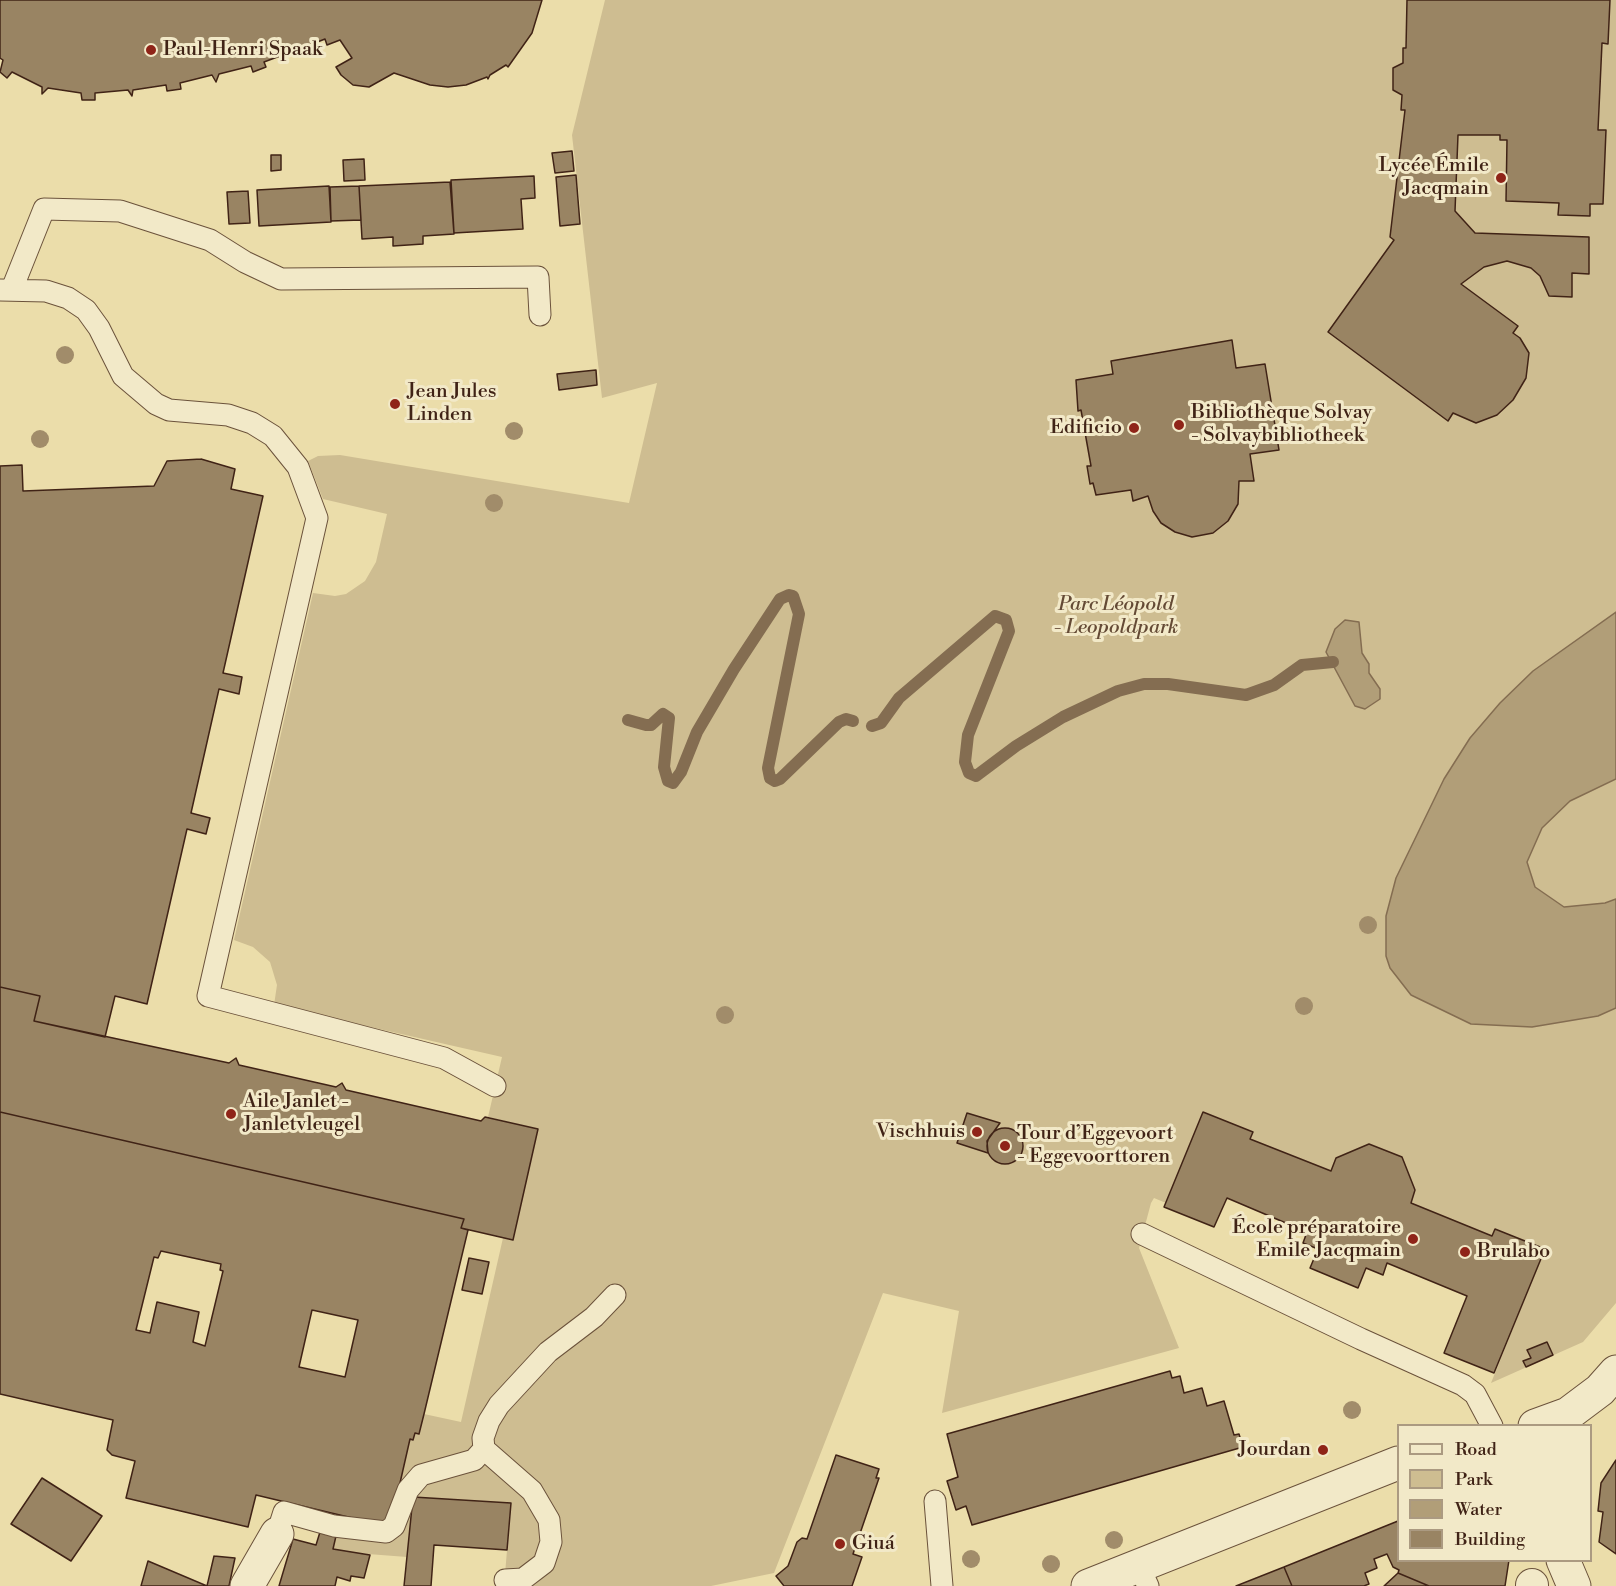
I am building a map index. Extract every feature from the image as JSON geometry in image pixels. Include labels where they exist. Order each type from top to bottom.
[{"type":"street","points":[[1538,1424],[1568,1414],[1600,1390],[1616,1372]]},
{"type":"street","points":[[1088,1586],[1144,1576],[1397,1463]]},
{"type":"street","points":[[247,1586],[277,1534]]},
{"type":"street","points":[[1564,1562],[1574,1586]]},
{"type":"lane","points":[[495,1086],[444,1058],[208,996],[317,518],[298,467],[273,436],[252,423],[228,415],[169,410],[156,404],[123,376],[99,328],[86,310],[68,298],[46,291],[6,289],[44,209],[120,211],[210,240],[245,262],[281,279],[538,277],[540,315]]},
{"type":"lane","points":[[1142,1234],[1463,1385],[1475,1394],[1491,1424]]},
{"type":"lane","points":[[506,1580],[523,1579],[544,1563],[551,1542],[549,1520],[532,1491],[484,1449],[483,1438],[499,1405],[548,1352],[594,1317],[615,1295]]},
{"type":"lane","points":[[277,1534],[284,1512],[334,1526],[386,1532],[394,1526],[408,1490],[421,1475],[474,1460],[484,1449]]},
{"type":"lane","points":[[935,1501],[942,1586]]},
{"type":"green space","name":"Parc Léopold - Leopoldpark","points":[[605,0],[1616,0],[1616,1303],[1583,1342],[1491,1383],[1545,1249],[1495,1229],[1492,1236],[1411,1203],[1415,1190],[1402,1157],[1331,1171],[1250,1139],[1253,1132],[1203,1112],[1166,1203],[1154,1198],[1151,1203],[1139,1248],[1179,1348],[942,1413],[959,1311],[883,1293],[774,1573],[711,1586],[504,1586],[511,1503],[413,1497],[407,1557],[342,1552],[333,1549],[336,1536],[313,1530],[317,1510],[390,1527],[410,1439],[413,1440],[415,1433],[419,1434],[424,1414],[461,1422],[503,1238],[513,1240],[538,1129],[488,1117],[502,1057],[274,1005],[277,985],[270,962],[253,947],[234,940],[313,593],[335,596],[346,594],[365,581],[376,562],[387,514],[323,499],[308,461],[318,456],[340,455],[629,503],[657,383],[602,398],[572,135]]},
{"type":"water","points":[[1616,612],[1616,779],[1570,801],[1542,828],[1527,862],[1535,887],[1564,907],[1605,903],[1616,899],[1616,1008],[1598,1016],[1532,1027],[1471,1024],[1411,995],[1390,968],[1386,956],[1386,916],[1396,878],[1444,779],[1470,738],[1500,703],[1533,671]]},
{"type":"water","points":[[1345,620],[1359,622],[1362,653],[1369,664],[1369,673],[1380,689],[1380,699],[1365,709],[1355,706],[1326,652],[1335,629]]},
{"type":"building","name":"Paul-Henri Spaak","points":[[0,0],[542,0],[532,33],[508,67],[506,65],[490,75],[488,79],[487,77],[466,85],[448,87],[430,85],[394,73],[369,87],[353,85],[341,75],[336,67],[352,58],[340,40],[327,45],[325,39],[302,48],[302,55],[296,50],[264,62],[266,67],[253,72],[251,66],[219,74],[216,82],[212,75],[180,83],[181,89],[167,91],[166,85],[133,90],[132,96],[128,90],[95,93],[95,100],[82,100],[81,93],[48,88],[42,94],[42,87],[12,72],[7,78],[0,72],[3,60],[0,58]]},
{"type":"building","name":"Lycée Émile Jacqmain","points":[[1407,0],[1610,0],[1608,44],[1602,43],[1598,130],[1606,130],[1603,204],[1590,204],[1590,216],[1558,215],[1559,203],[1506,201],[1507,140],[1500,140],[1500,135],[1458,135],[1455,211],[1475,233],[1589,237],[1589,274],[1572,273],[1572,297],[1549,296],[1540,276],[1531,268],[1507,261],[1484,267],[1461,284],[1518,326],[1513,333],[1520,338],[1529,353],[1526,378],[1513,400],[1497,415],[1476,423],[1453,413],[1448,421],[1328,332],[1394,240],[1390,237],[1405,110],[1401,110],[1402,95],[1393,90],[1393,68],[1403,63],[1403,48],[1406,48]]},
{"type":"building","points":[[572,151],[574,171],[555,173],[552,153]]},
{"type":"building","points":[[271,155],[281,155],[281,170],[271,171]]},
{"type":"building","points":[[364,159],[365,180],[344,181],[343,160]]},
{"type":"building","points":[[576,175],[580,224],[560,226],[556,177]]},
{"type":"building","points":[[534,176],[535,198],[521,199],[523,229],[454,233],[451,180]]},
{"type":"building","points":[[450,182],[454,234],[423,236],[423,244],[393,246],[393,237],[362,239],[359,186]]},
{"type":"building","points":[[329,186],[331,222],[259,226],[257,190]]},
{"type":"building","points":[[359,186],[361,220],[331,221],[330,187]]},
{"type":"building","points":[[248,191],[250,223],[229,224],[227,192]]},
{"type":"building","name":"Bibliothèque Solvay - Solvaybibliotheek","points":[[1232,340],[1236,368],[1265,364],[1279,450],[1250,454],[1254,481],[1239,481],[1238,504],[1228,521],[1213,533],[1192,537],[1175,532],[1161,523],[1153,511],[1148,496],[1133,501],[1131,490],[1096,495],[1093,483],[1090,484],[1087,466],[1091,466],[1081,410],[1078,411],[1076,380],[1113,374],[1111,361]]},
{"type":"building","points":[[596,370],[597,385],[559,390],[557,374]]},
{"type":"building","points":[[201,459],[235,469],[231,489],[263,496],[223,673],[242,677],[239,694],[219,689],[191,813],[210,818],[206,834],[187,829],[147,1004],[115,996],[105,1037],[34,1021],[40,996],[0,987],[0,466],[22,465],[23,491],[154,486],[167,461]]},
{"type":"building","name":"Aile Janlet - Janletvleugel","points":[[0,987],[40,996],[34,1021],[229,1063],[236,1058],[239,1065],[336,1087],[342,1083],[346,1090],[481,1121],[485,1117],[538,1129],[513,1240],[461,1228],[464,1219],[0,1112]]},
{"type":"building","points":[[0,1112],[464,1219],[461,1228],[468,1230],[424,1414],[419,1434],[415,1433],[413,1440],[410,1439],[390,1527],[256,1495],[248,1527],[126,1498],[135,1461],[112,1455],[107,1450],[113,1420],[0,1394]],"holes":[[[161,1251],[221,1264],[220,1270],[223,1271],[205,1346],[193,1342],[199,1312],[157,1302],[150,1333],[136,1330],[154,1257],[158,1258]],[[312,1310],[358,1320],[345,1377],[299,1367]]]},
{"type":"building","name":"École préparatoire Emile Jacqmain","points":[[1203,1112],[1253,1132],[1250,1139],[1331,1171],[1336,1158],[1369,1144],[1402,1157],[1415,1190],[1411,1203],[1492,1236],[1495,1229],[1545,1249],[1494,1373],[1444,1353],[1467,1296],[1387,1263],[1383,1275],[1366,1268],[1358,1288],[1310,1268],[1318,1249],[1303,1243],[1307,1232],[1227,1198],[1214,1227],[1164,1207]]},
{"type":"building","name":"Vischhuis","points":[[967,1113],[1000,1123],[987,1141],[988,1153],[957,1143]]},
{"type":"building","name":"Tour d’Eggevoort - Eggevoorttoren","points":[[1005,1128],[1018,1133],[1023,1146],[1018,1159],[1005,1164],[992,1159],[987,1146],[992,1133]]},
{"type":"building","points":[[469,1258],[489,1262],[482,1294],[462,1290]]},
{"type":"building","points":[[1547,1342],[1553,1355],[1526,1367],[1523,1361],[1531,1358],[1527,1350]]},
{"type":"building","points":[[1170,1371],[1172,1378],[1180,1376],[1184,1393],[1202,1388],[1207,1406],[1224,1401],[1234,1435],[1239,1434],[1243,1447],[972,1525],[966,1506],[956,1510],[947,1481],[958,1477],[947,1434]]},
{"type":"building","points":[[836,1455],[879,1469],[876,1478],[879,1478],[853,1554],[862,1557],[852,1586],[784,1586],[776,1576],[788,1566],[797,1542],[802,1538],[807,1539]]},
{"type":"building","points":[[1616,1460],[1616,1554],[1599,1542],[1603,1512],[1598,1511],[1601,1483]]},
{"type":"building","points":[[42,1478],[102,1516],[71,1561],[11,1524]]},
{"type":"building","points":[[413,1497],[511,1503],[507,1550],[434,1545],[431,1586],[404,1586]]},
{"type":"building","points":[[1397,1521],[1397,1562],[1509,1562],[1505,1586],[1429,1586],[1398,1573],[1399,1570],[1393,1567],[1387,1554],[1374,1559],[1377,1568],[1365,1573],[1369,1584],[1364,1586],[1292,1586],[1284,1567]]},
{"type":"building","points":[[320,1532],[336,1536],[333,1549],[370,1555],[364,1578],[351,1576],[350,1581],[337,1577],[335,1586],[279,1586],[293,1539],[316,1545]]},
{"type":"building","points":[[214,1556],[235,1558],[229,1586],[207,1586]]},
{"type":"building","points":[[148,1561],[207,1586],[141,1586]]},
{"type":"building","points":[[1284,1567],[1292,1586],[1236,1586]]},
{"type":"building","points":[[1398,1573],[1429,1586],[1384,1586]]},
{"type":"waterway","points":[[628,720],[651,725],[663,714],[669,718],[664,767],[668,781],[673,783],[681,772],[697,732],[734,669],[780,599],[789,595],[793,596],[799,614],[768,768],[770,778],[775,781],[780,779],[839,722],[846,719],[853,721]]},
{"type":"waterway","points":[[872,726],[881,723],[899,698],[995,616],[1006,620],[1009,631],[968,735],[965,762],[969,773],[976,776],[1016,746],[1063,717],[1118,691],[1144,684],[1168,684],[1246,695],[1274,685],[1302,665],[1333,662]]},
{"type":"place","name":"Paul-Henri Spaak","points":[[151,50]]},
{"type":"place","name":"Lycée Émile Jacqmain","points":[[1501,178]]},
{"type":"place","name":"Jean Jules Linden","points":[[395,404]]},
{"type":"place","name":"Bibliothèque Solvay - Solvaybibliotheek","points":[[1179,425]]},
{"type":"place","name":"Edificio","points":[[1134,428]]},
{"type":"place","name":"Aile Janlet - Janletvleugel","points":[[231,1114]]},
{"type":"place","name":"Vischhuis","points":[[977,1132]]},
{"type":"place","name":"Tour d’Eggevoort - Eggevoorttoren","points":[[1005,1146]]},
{"type":"place","name":"École préparatoire Emile Jacqmain","points":[[1413,1239]]},
{"type":"place","name":"Brulabo","points":[[1465,1252]]},
{"type":"place","name":"Jourdan","points":[[1323,1450]]},
{"type":"place","name":"Giuá","points":[[840,1544]]}]
